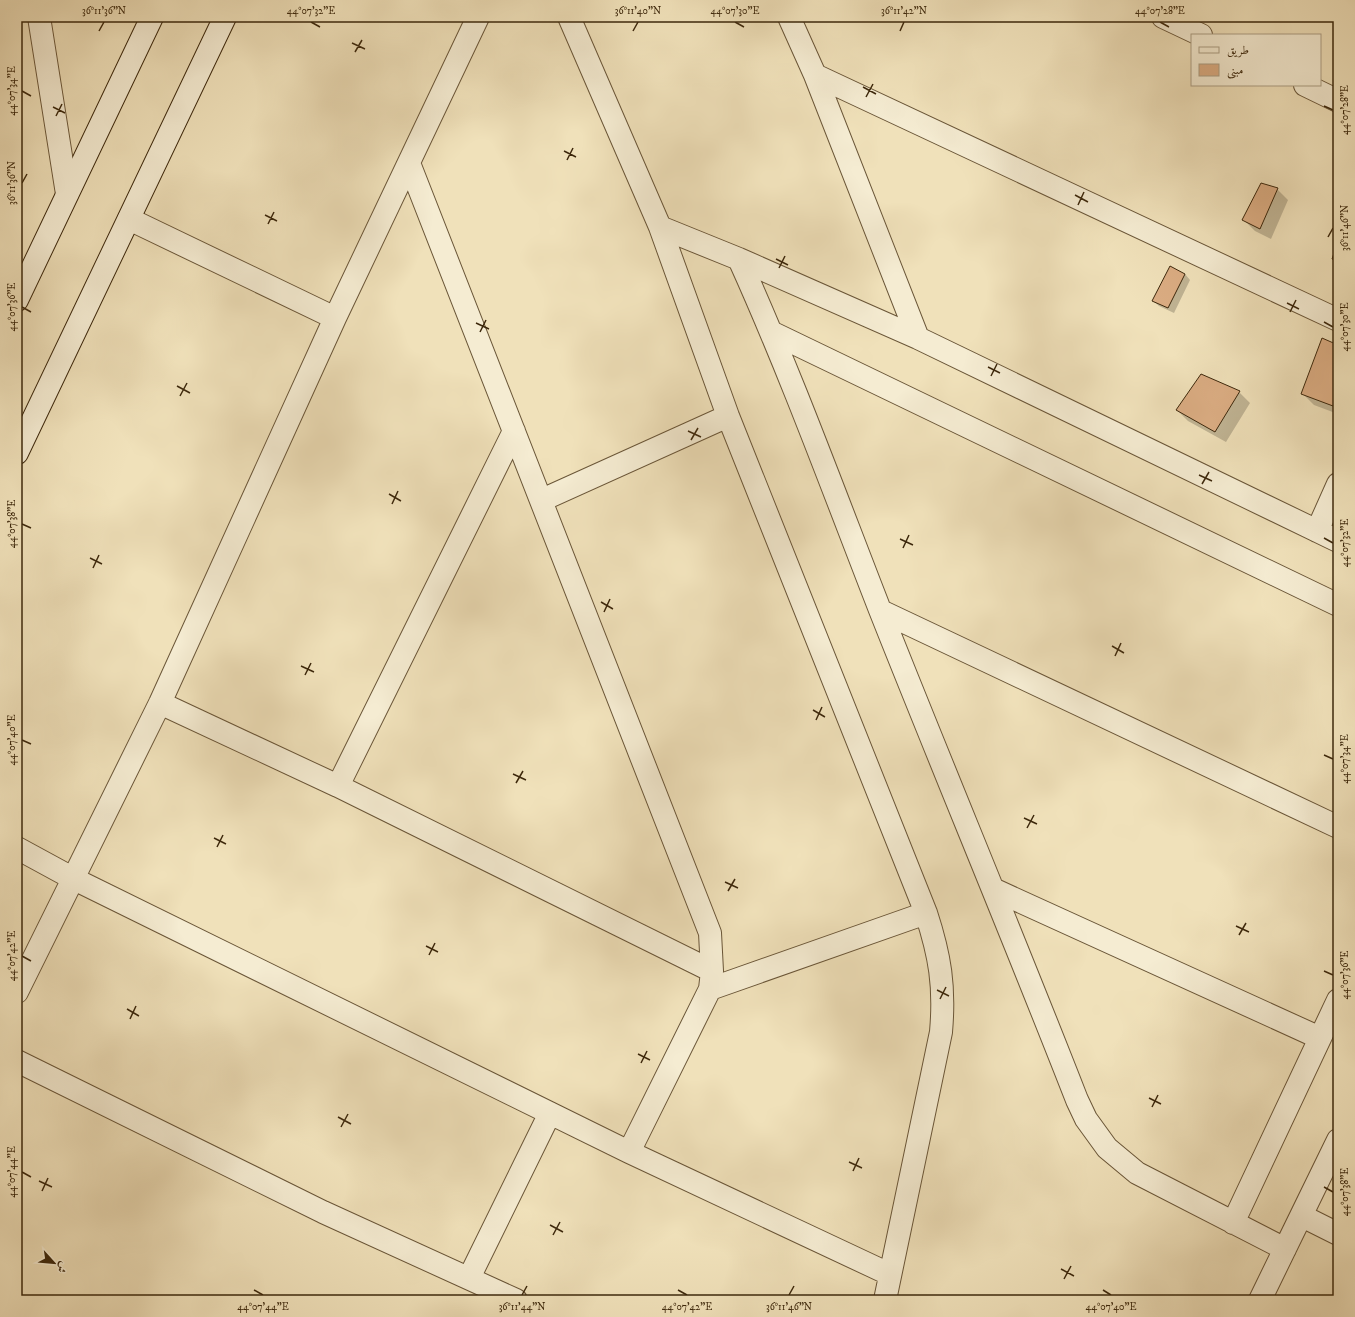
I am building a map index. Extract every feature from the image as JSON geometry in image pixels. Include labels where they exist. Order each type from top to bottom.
[{"type":"street","points":[[39,17],[67,194]]},
{"type":"street","points":[[17,300],[152,17]]},
{"type":"street","points":[[17,453],[130,219],[225,17]]},
{"type":"street","points":[[17,992],[160,703],[335,318],[410,163],[478,17]]},
{"type":"street","points":[[569,17],[660,226],[728,416],[926,913],[937,949],[941,970],[943,1009],[940,1032],[889,1274],[885,1300]]},
{"type":"street","points":[[789,17],[815,75],[918,338]]},
{"type":"street","points":[[1163,17],[1199,34]]},
{"type":"street","points":[[815,75],[1338,320]]},
{"type":"street","points":[[1307,86],[1338,101]]},
{"type":"street","points":[[410,163],[710,933],[711,980],[629,1152]]},
{"type":"street","points":[[130,219],[335,318]]},
{"type":"street","points":[[660,226],[918,338],[1338,541]]},
{"type":"street","points":[[739,259],[773,333],[881,611],[1077,1100],[1096,1134],[1107,1148],[1137,1173],[1285,1249]]},
{"type":"street","points":[[773,333],[1338,605]]},
{"type":"street","points":[[542,500],[728,416]]},
{"type":"street","points":[[338,786],[514,431]]},
{"type":"street","points":[[1317,531],[1338,484]]},
{"type":"street","points":[[881,611],[1338,826]]},
{"type":"street","points":[[160,703],[338,786],[711,980],[926,913]]},
{"type":"street","points":[[17,848],[74,879],[629,1152],[889,1274]]},
{"type":"street","points":[[994,890],[1320,1038]]},
{"type":"street","points":[[1233,1223],[1338,1000]]},
{"type":"street","points":[[17,1061],[323,1212],[516,1300]]},
{"type":"street","points":[[469,1278],[550,1113]]},
{"type":"street","points":[[1260,1300],[1338,1140]]},
{"type":"street","points":[[1302,1216],[1338,1234]]},
{"type":"building","points":[[1261,183],[1278,188],[1260,229],[1242,220]]},
{"type":"building","points":[[1338,241],[1338,261],[1332,259]]},
{"type":"building","points":[[1170,266],[1185,274],[1168,308],[1152,301]]},
{"type":"building","points":[[1322,338],[1338,345],[1338,396],[1333,406],[1301,394]]},
{"type":"building","points":[[1201,374],[1240,391],[1215,432],[1176,410]]}]
